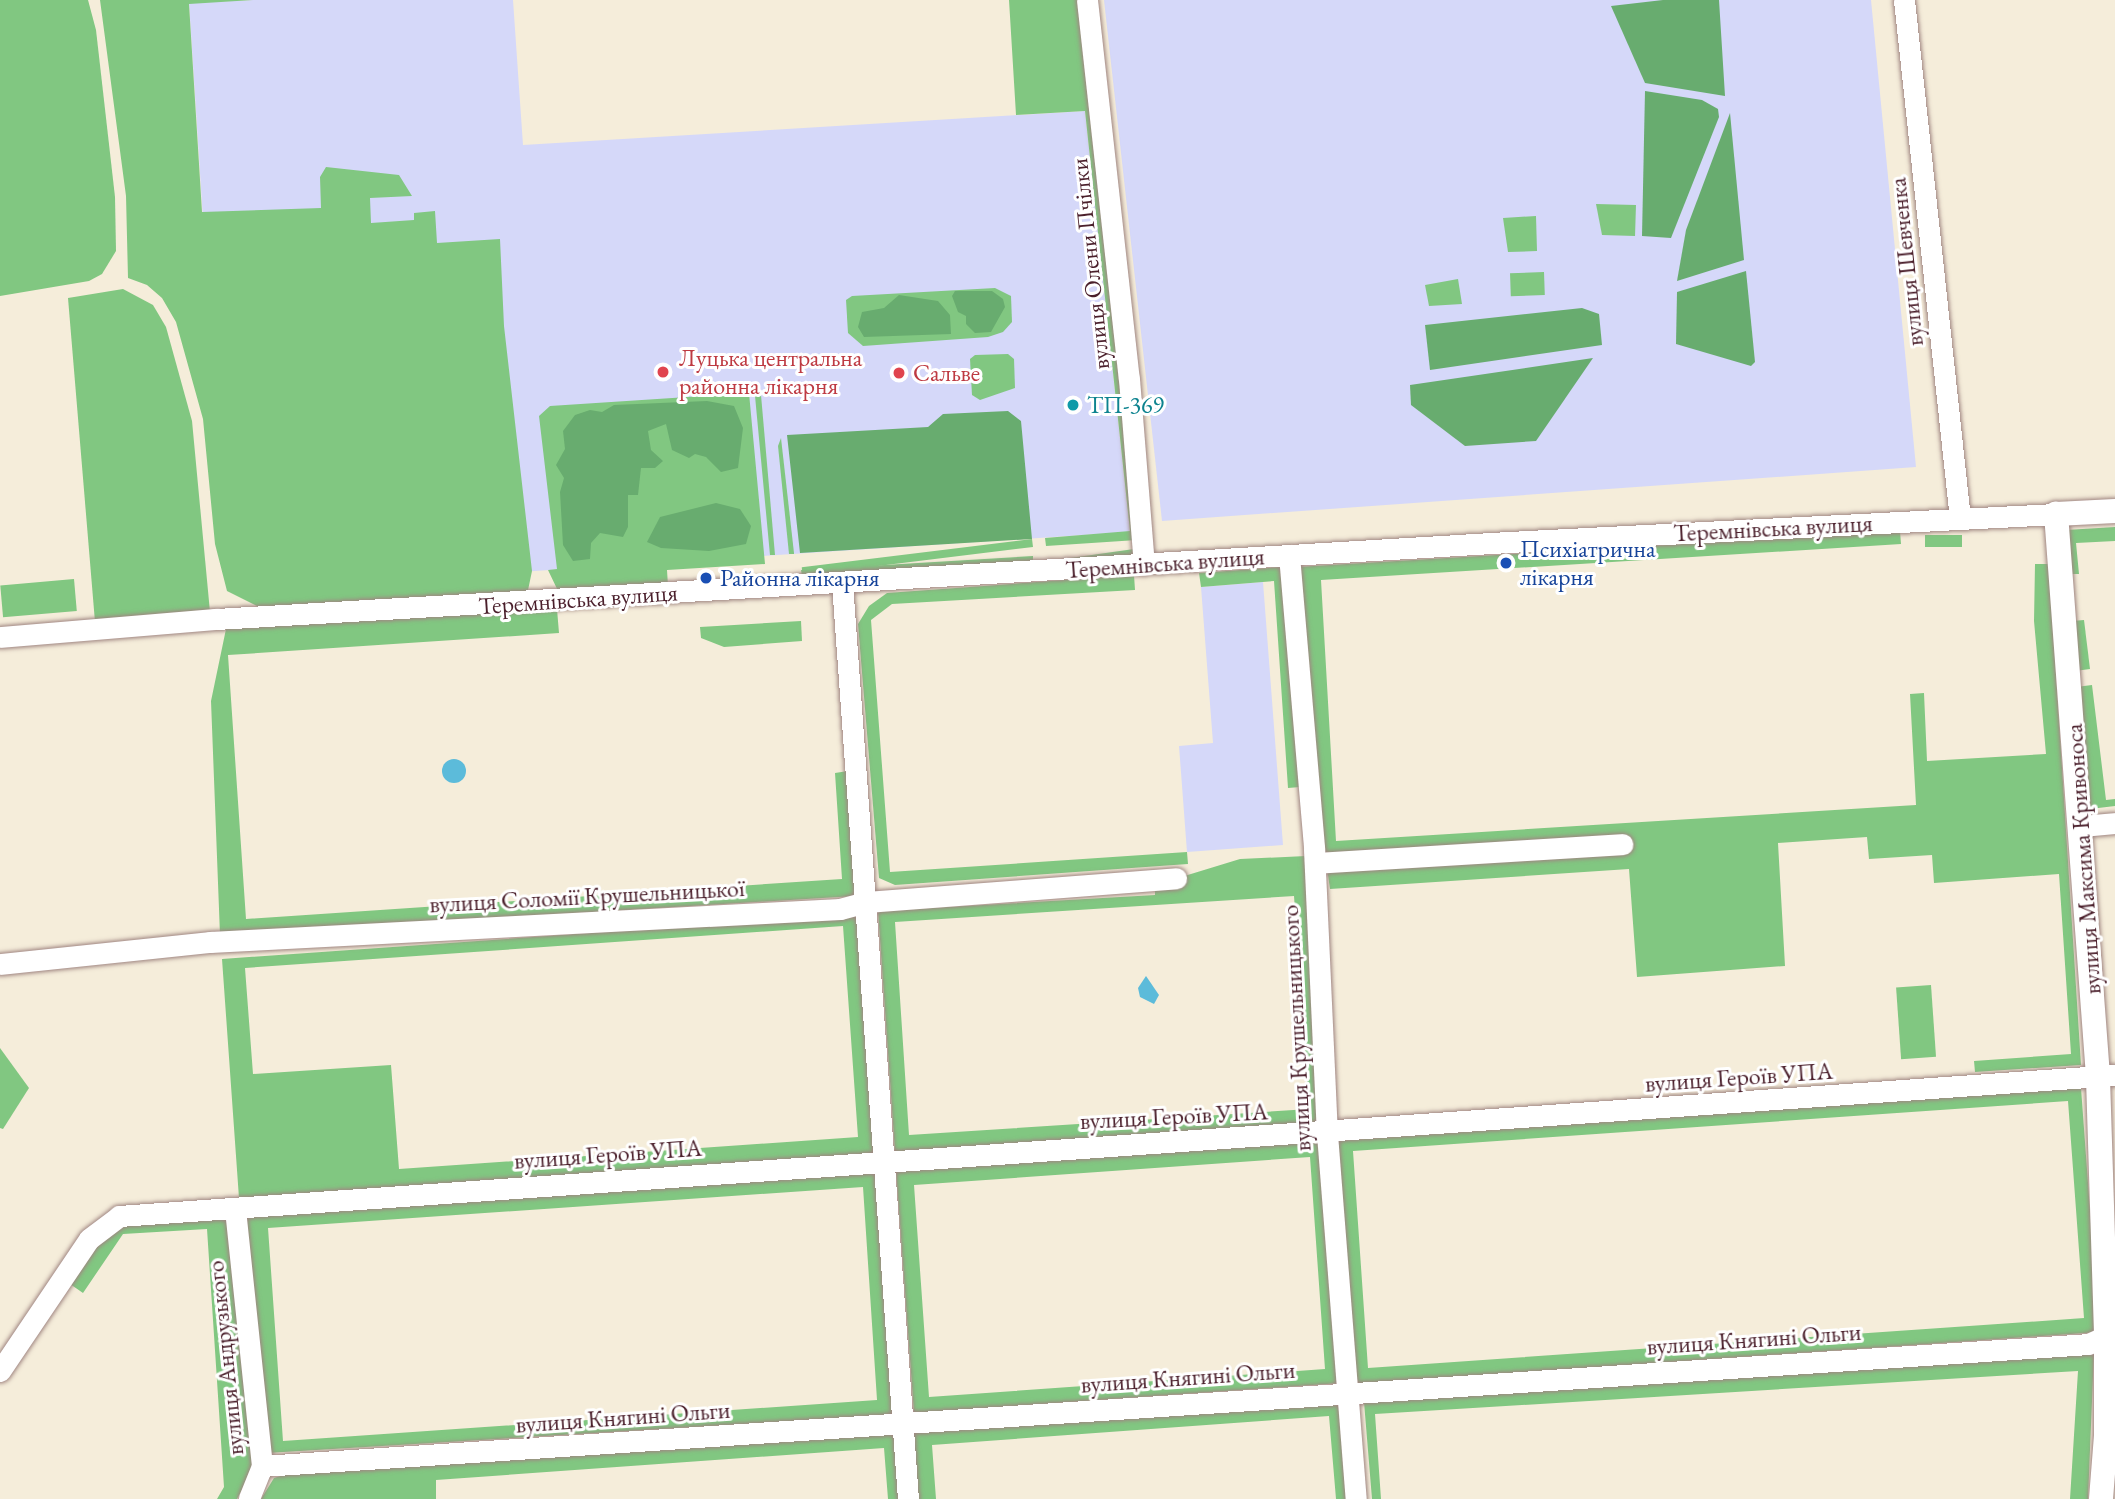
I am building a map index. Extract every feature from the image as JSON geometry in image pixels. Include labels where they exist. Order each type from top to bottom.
[{"type":"street","name":"вулиця Олени Пчілки","points":[[1087,0],[1129,379],[1144,565]]},
{"type":"street","name":"вулиця Шевченка","points":[[1904,0],[1960,519]]},
{"type":"street","name":"Теремнівська вулиця","points":[[0,637],[216,620],[1289,555],[2115,511]]},
{"type":"street","name":"вулиця Максима Кривоноса","points":[[2056,514],[2081,825],[2107,1075],[2110,1332],[2101,1499]]},
{"type":"street","name":"вулиця Крушельницького","points":[[1289,555],[1315,863],[1327,1134],[1356,1499]]},
{"type":"street","points":[[842,583],[886,1159],[901,1425],[908,1499]]},
{"type":"street","points":[[2081,825],[2115,823]]},
{"type":"street","points":[[1315,863],[1622,844]]},
{"type":"street","name":"вулиця Соломії Крушельницької","points":[[0,964],[210,942],[840,909],[867,902],[1176,878]]},
{"type":"street","name":"вулиця Героїв УПА","points":[[0,1371],[89,1239],[119,1216],[886,1159],[1327,1134],[2107,1075]]},
{"type":"street","name":"вулиця Андрузького","points":[[236,1209],[262,1466],[248,1499]]},
{"type":"street","name":"вулиця Княгині Ольги","points":[[262,1466],[2088,1344],[2110,1332]]},
{"type":"shaded area","name":"Луцька центральна районна лікарня","points":[[253,0],[513,0],[523,145],[1085,111],[1130,532],[227,591],[189,3]]},
{"type":"shaded area","points":[[1104,0],[1871,0],[1916,467],[1162,521]]},
{"type":"shaded area","points":[[1263,582],[1283,845],[1187,852],[1179,746],[1213,743],[1201,587]]},
{"type":"green space","points":[[0,0],[88,0],[96,30],[115,197],[116,251],[102,274],[89,281],[0,296]]},
{"type":"green space","points":[[100,0],[253,0],[189,4],[202,212],[321,208],[320,177],[326,167],[399,175],[412,196],[370,198],[371,223],[414,220],[414,213],[435,211],[437,243],[500,239],[504,326],[532,571],[527,595],[265,610],[227,591],[215,544],[203,419],[176,322],[162,298],[147,285],[128,278],[126,196]]},
{"type":"green space","points":[[1009,0],[1079,0],[1137,540],[1046,546],[1045,538],[1130,531],[1085,111],[1016,115]]},
{"type":"green space","points":[[1663,0],[1719,0],[1725,96],[1645,83],[1611,6]]},
{"type":"green space","points":[[1645,91],[1702,100],[1718,109],[1719,117],[1671,238],[1642,236]]},
{"type":"green space","points":[[1730,113],[1744,260],[1677,281],[1686,230]]},
{"type":"green space","points":[[1596,204],[1636,205],[1635,236],[1602,235]]},
{"type":"green space","points":[[1536,216],[1537,251],[1508,252],[1503,218]]},
{"type":"green space","points":[[1746,271],[1755,362],[1751,366],[1676,344],[1677,292]]},
{"type":"green space","points":[[1544,272],[1545,295],[1511,296],[1510,273]]},
{"type":"green space","points":[[1458,279],[1462,304],[1429,306],[1425,285]]},
{"type":"green space","points":[[995,288],[1011,296],[1012,322],[1003,332],[988,337],[863,346],[848,333],[846,300],[852,296]]},
{"type":"green space","points":[[123,289],[153,305],[166,327],[192,421],[210,612],[95,622],[68,298]]},
{"type":"green space","points":[[955,291],[992,291],[1003,299],[1005,307],[991,332],[975,333],[966,324],[966,316],[958,312],[952,296]]},
{"type":"green space","points":[[899,295],[938,301],[950,315],[951,334],[864,337],[858,327],[862,312],[884,308]]},
{"type":"green space","points":[[1582,308],[1599,314],[1602,345],[1430,370],[1425,325]]},
{"type":"green space","points":[[1008,354],[1014,359],[1015,388],[980,400],[972,395],[970,359],[975,355]]},
{"type":"green space","points":[[1593,358],[1536,441],[1465,446],[1411,405],[1410,385]]},
{"type":"green space","points":[[749,393],[765,564],[667,570],[668,586],[559,593],[548,570],[557,569],[539,416],[550,406]]},
{"type":"green space","points":[[761,395],[775,555],[770,555],[755,396]]},
{"type":"green space","points":[[707,401],[734,406],[743,428],[738,468],[721,472],[706,457],[695,454],[689,458],[672,450],[666,424],[648,431],[651,450],[663,461],[655,468],[641,468],[638,495],[628,495],[628,527],[623,537],[600,533],[591,543],[590,559],[573,561],[563,545],[560,492],[564,478],[556,465],[565,449],[563,431],[575,415],[590,410],[602,412],[614,405]]},
{"type":"green space","points":[[1008,411],[1021,421],[1032,539],[800,553],[787,435],[928,427],[943,414]]},
{"type":"green space","points":[[781,438],[794,554],[789,554],[778,446]]},
{"type":"green space","points":[[716,503],[740,509],[751,526],[746,544],[709,551],[661,548],[647,542],[660,517]]},
{"type":"green space","points":[[2115,527],[2115,541],[2076,543],[2079,574],[2069,574],[2066,530]]},
{"type":"green space","points":[[1900,531],[1901,544],[1321,580],[1336,841],[1916,805],[1910,694],[1924,693],[1927,761],[2046,754],[2034,621],[2035,564],[2049,564],[2081,1065],[1975,1072],[1974,1061],[2071,1054],[2059,874],[1934,883],[1932,855],[1869,859],[1867,837],[1778,843],[1785,966],[1637,977],[1629,869],[1330,889],[1327,868],[1632,849],[1631,837],[1320,853],[1297,567]]},
{"type":"green space","points":[[1925,535],[1962,535],[1962,547],[1925,547]]},
{"type":"green space","points":[[1032,539],[1033,547],[803,575],[802,567]]},
{"type":"green space","points":[[1134,549],[1135,556],[1054,567],[1053,560]]},
{"type":"green space","points":[[1033,556],[1033,561],[802,576],[801,570]]},
{"type":"green space","points":[[1282,567],[1300,787],[1288,788],[1274,581],[1201,587],[1199,573]]},
{"type":"green space","points":[[1134,575],[1135,590],[892,604],[871,620],[890,872],[1187,852],[1188,864],[895,885],[879,878],[858,624],[869,606],[887,593]]},
{"type":"green space","points":[[74,579],[77,611],[3,617],[0,585]]},
{"type":"green space","points":[[557,609],[559,633],[228,655],[246,919],[842,879],[835,773],[848,771],[855,896],[220,935],[211,701],[226,629]]},
{"type":"green space","points":[[2084,620],[2090,669],[2075,671],[2072,621]]},
{"type":"green space","points":[[801,621],[802,641],[724,647],[701,638],[700,627]]},
{"type":"green space","points":[[2092,685],[2106,800],[2115,799],[2115,806],[2090,809],[2076,687]]},
{"type":"green space","points":[[1306,856],[1321,1124],[895,1152],[878,911],[1155,895],[1155,885],[1240,859]],"holes":[[[1294,896],[1309,1109],[909,1135],[895,922]]]},
{"type":"green space","points":[[859,914],[876,1153],[239,1198],[222,959]],"holes":[[[843,926],[858,1137],[399,1169],[391,1065],[253,1074],[245,968]]]},
{"type":"green space","points":[[1931,985],[1936,1057],[1901,1059],[1896,987]]},
{"type":"green space","points":[[0,1048],[29,1088],[3,1129],[0,1128]]},
{"type":"green space","points":[[2081,1088],[2099,1332],[1355,1384],[1338,1141]],"holes":[[[2068,1101],[2084,1318],[1368,1368],[1353,1151]]]},
{"type":"green space","points":[[1323,1142],[1341,1383],[914,1413],[896,1170]],"holes":[[[1310,1157],[1325,1369],[929,1397],[914,1185]]]},
{"type":"green space","points":[[875,1167],[893,1415],[267,1453],[243,1217]],"holes":[[[863,1187],[877,1400],[283,1441],[268,1228]]]},
{"type":"green space","points":[[230,1218],[254,1467],[237,1499],[217,1499],[224,1487],[207,1229],[123,1234],[83,1293],[70,1284],[92,1247],[118,1223]]},
{"type":"green space","points":[[2094,1352],[2088,1499],[2070,1499],[2078,1371],[1375,1414],[1381,1499],[1372,1499],[1364,1402]]},
{"type":"green space","points":[[1342,1405],[1348,1499],[1336,1499],[1329,1416],[932,1445],[936,1499],[916,1499],[910,1432]]},
{"type":"green space","points":[[895,1434],[901,1499],[888,1499],[884,1448],[436,1480],[436,1499],[261,1499],[274,1478],[296,1471]]},
{"type":"water","points":[[454,759],[463,762],[466,771],[463,780],[454,783],[445,780],[442,771],[445,762]]},
{"type":"water","points":[[1146,976],[1159,995],[1154,1004],[1140,997],[1138,988]]},
{"type":"place","name":"Луцька центральна районна лікарня","points":[[663,372]]},
{"type":"place","name":"Сальве","points":[[899,373]]},
{"type":"place","name":"ТП-369","points":[[1073,405]]},
{"type":"place","name":"Психіатрична лікарня","points":[[1506,563]]},
{"type":"place","name":"Районна лікарня","points":[[706,578]]}]
